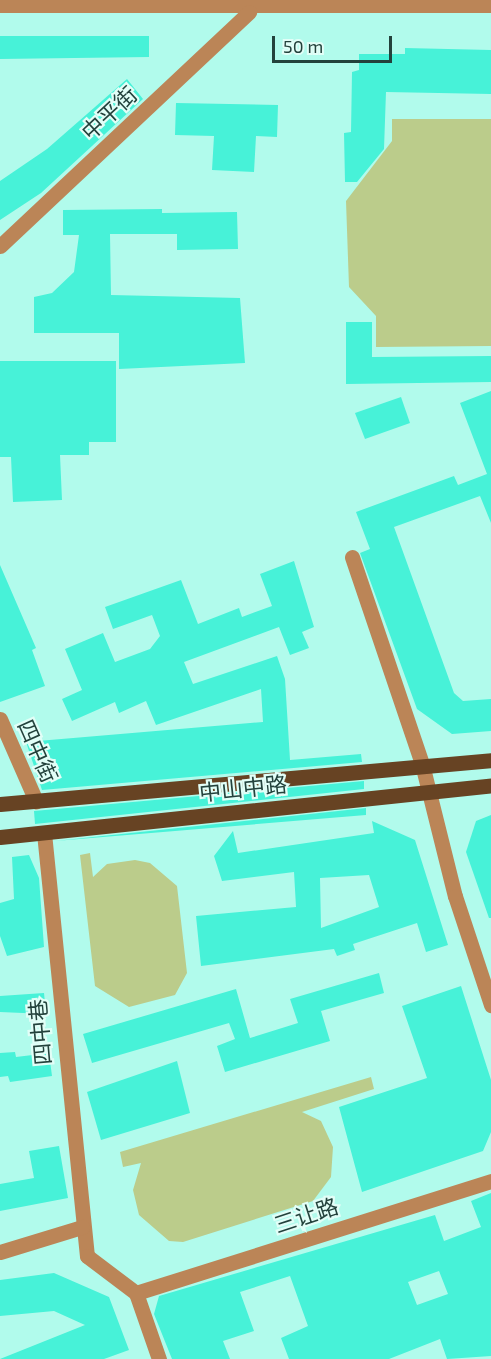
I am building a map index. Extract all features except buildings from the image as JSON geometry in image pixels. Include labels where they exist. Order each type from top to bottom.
[{"type":"main road","name":"中山中路","points":[[0,804],[422,764],[491,760]]},
{"type":"main road","name":"中山中路","points":[[0,837],[428,789],[491,785]]},
{"type":"street","points":[[0,5],[315,1],[491,5]]},
{"type":"street","points":[[0,14],[249,12],[491,14]]},
{"type":"street","name":"中平街","points":[[0,246],[249,12]]},
{"type":"street","points":[[352,557],[422,764],[455,896],[491,1005]]},
{"type":"street","name":"四中街","points":[[0,719],[36,801]]},
{"type":"street","name":"四中巷","points":[[44,833],[82,1227],[87,1256],[136,1293]]},
{"type":"street","name":"三让路","points":[[136,1293],[491,1180]]},
{"type":"street","points":[[0,1252],[82,1227]]},
{"type":"street","points":[[136,1293],[159,1359]]},
{"type":"green space","points":[[392,119],[491,119],[491,346],[376,347],[376,316],[349,287],[346,201],[392,141]]},
{"type":"green space","points":[[90,853],[93,877],[107,864],[135,860],[150,863],[177,886],[187,973],[175,995],[129,1007],[95,986],[80,855]]},
{"type":"green space","points":[[371,1077],[374,1089],[302,1112],[321,1121],[333,1147],[331,1177],[313,1201],[183,1242],[169,1241],[139,1215],[133,1190],[141,1163],[123,1167],[120,1152]]}]
